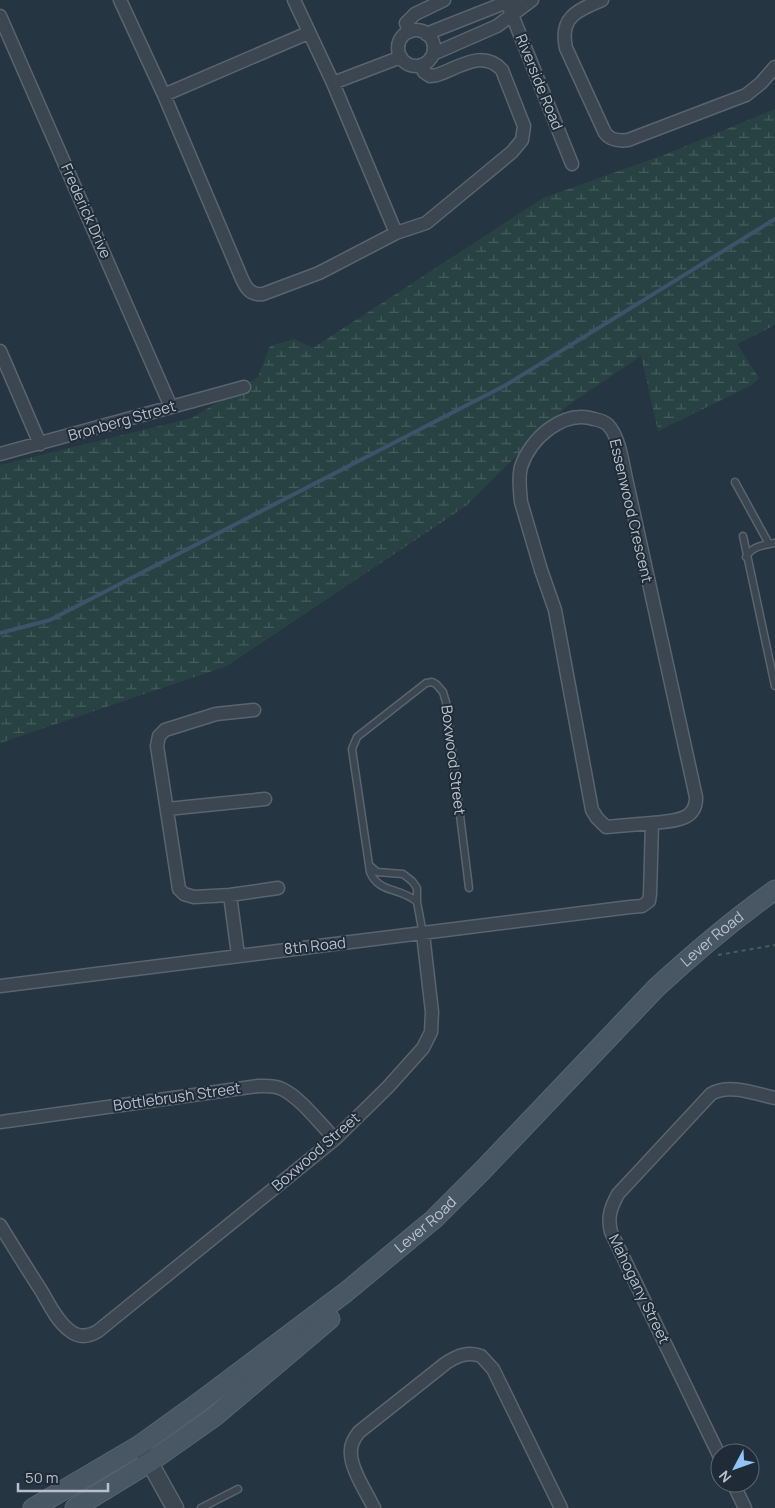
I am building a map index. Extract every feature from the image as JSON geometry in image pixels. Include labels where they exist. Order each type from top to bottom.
[{"type":"main road","name":"Lever Road","points":[[33,1508],[140,1445],[346,1292],[434,1219],[656,988],[722,930],[775,890]]},
{"type":"main road","name":"Lever Road","points":[[76,1508],[150,1462],[214,1417],[290,1353],[438,1223],[489,1174],[643,1010],[695,959],[775,898]]},
{"type":"street","points":[[120,0],[164,95],[239,272],[246,287],[254,294],[263,294],[319,273],[396,233],[417,228],[512,152],[522,140],[524,126],[502,70],[496,63],[488,59],[479,59],[430,76],[424,72],[421,65]]},
{"type":"street","points":[[294,0],[308,34],[333,83],[396,233]]},
{"type":"street","points":[[409,32],[406,23],[411,16],[444,0]]},
{"type":"street","points":[[602,0],[582,8],[570,17],[564,39],[566,48],[601,124],[610,138],[623,141],[628,140],[746,94],[761,83],[775,67]]},
{"type":"street","points":[[426,34],[506,1],[529,1]]},
{"type":"street","name":"Riverside Road","points":[[506,1],[572,164]]},
{"type":"street","points":[[433,54],[496,26],[529,1]]},
{"type":"street","name":"Frederick Drive","points":[[0,16],[171,407]]},
{"type":"street","points":[[470,17],[477,35]]},
{"type":"street","points":[[415,30],[426,34],[433,43],[433,54],[430,59],[421,65],[410,65],[401,57],[400,40],[409,32],[415,30]]},
{"type":"street","points":[[164,95],[308,34]]},
{"type":"street","points":[[333,83],[401,57]]},
{"type":"street","points":[[0,351],[6,381],[40,444]]},
{"type":"street","name":"Bronberg Street","points":[[0,454],[244,387]]},
{"type":"street","name":"Essenwood Crescent","points":[[568,418],[590,418],[601,421],[608,425],[616,440],[630,493],[696,797],[695,809],[689,815],[674,820],[652,823],[606,827],[592,810],[555,610],[521,502],[520,469],[524,460],[536,442],[547,431],[568,418]]},
{"type":"street","points":[[254,710],[216,714],[178,725],[162,732],[157,746],[179,888],[184,894],[189,897],[230,895],[278,888]]},
{"type":"street","points":[[167,809],[265,798]]},
{"type":"street","name":"8th Road","points":[[0,986],[642,906],[650,899],[652,823]]},
{"type":"street","points":[[230,895],[238,955]]},
{"type":"street","name":"Boxwood Street","points":[[0,1225],[60,1320],[69,1331],[82,1336],[98,1331],[335,1139],[388,1087],[424,1048],[429,1038],[432,1012],[422,934]]},
{"type":"street","name":"Bottlebrush Street","points":[[0,1122],[249,1087],[269,1086],[282,1089],[297,1100],[335,1139]]},
{"type":"street","name":"Mahogany Street","points":[[713,1443],[611,1232],[609,1218],[612,1205],[618,1194],[711,1094],[723,1089],[739,1090],[775,1098]]},
{"type":"street","points":[[374,1508],[352,1459],[353,1440],[359,1432],[446,1363],[457,1356],[466,1354],[481,1356],[493,1369],[560,1508]]},
{"type":"street","points":[[140,1445],[175,1508]]},
{"type":"street","points":[[738,1493],[745,1508]]},
{"type":"lane","points":[[735,482],[772,544],[752,550],[746,557]]},
{"type":"lane","points":[[743,536],[775,686]]},
{"type":"lane","name":"Boxwood Street","points":[[417,902],[410,896],[384,888],[376,883],[370,872],[352,753],[353,743],[357,737],[426,683],[432,682],[443,692],[446,702],[469,888]]},
{"type":"lane","name":"Boxwood Street","points":[[369,865],[377,872],[403,874],[417,888],[417,902],[422,934]]},
{"type":"lane","points":[[201,1508],[238,1489]]},
{"type":"path","points":[[695,959],[775,946]]},
{"type":"green space","points":[[775,109],[775,325],[737,344],[759,378],[752,385],[658,431],[641,356],[567,406],[466,506],[227,666],[0,743],[0,465],[192,418],[258,377],[270,346],[294,339],[313,348],[543,198],[669,153]]},
{"type":"waterway","points":[[0,633],[50,620],[506,385],[775,219]]}]
